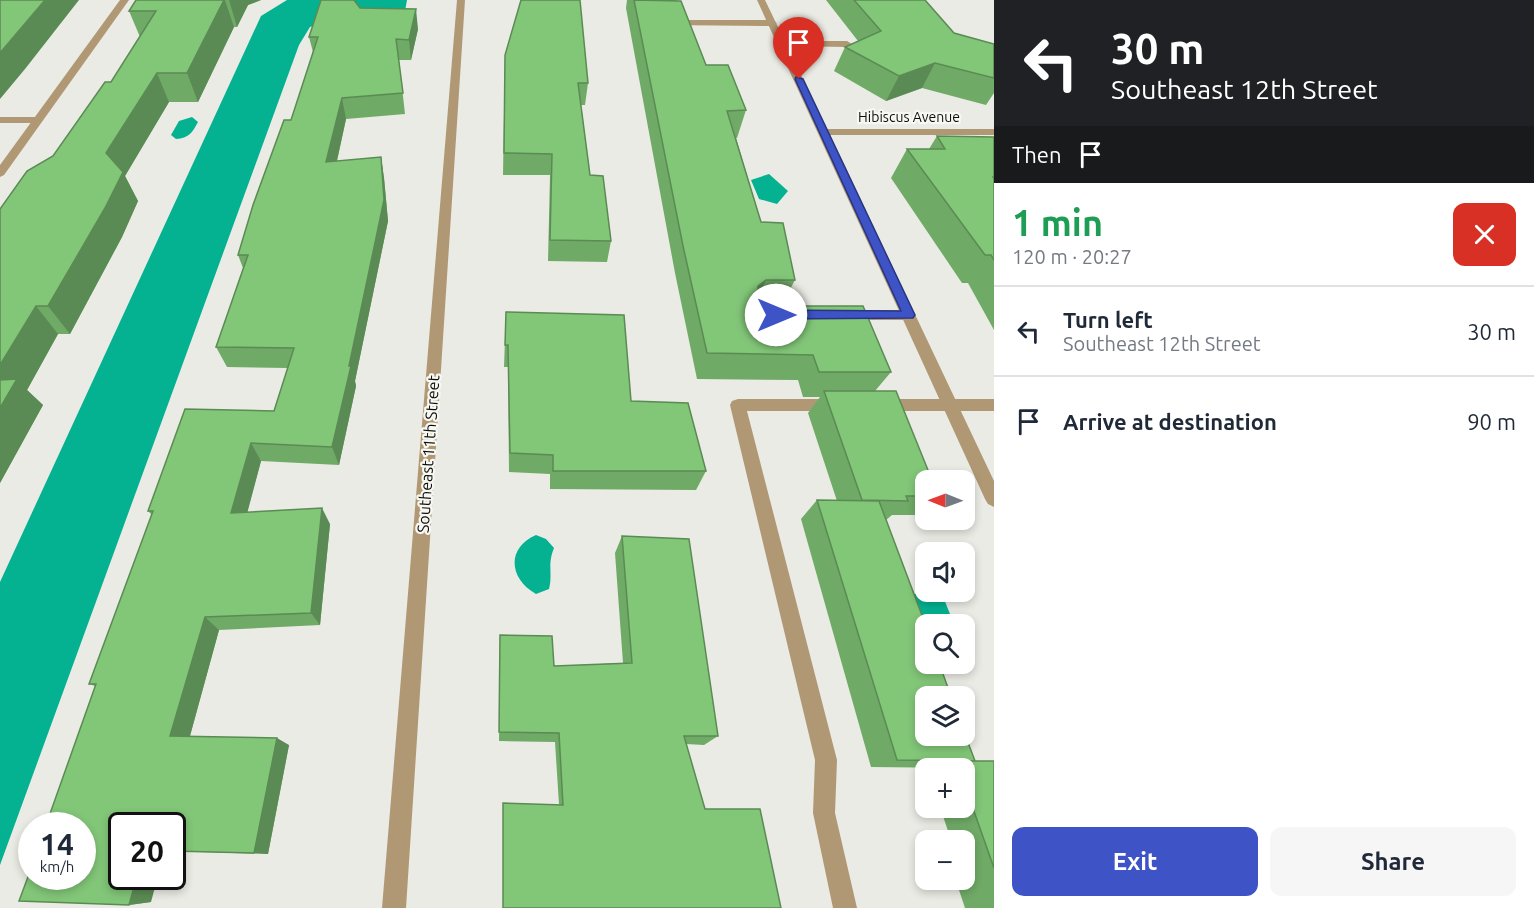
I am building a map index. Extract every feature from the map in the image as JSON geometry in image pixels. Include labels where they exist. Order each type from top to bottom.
[{"type":"street","points":[[0,172],[125,0]]},
{"type":"street","name":"Southeast 11th Street","points":[[394,908],[461,0]]},
{"type":"street","points":[[761,0],[951,405],[990,481],[994,500]]},
{"type":"street","points":[[655,23],[772,23]]},
{"type":"street","points":[[782,43],[847,44]]},
{"type":"street","points":[[0,120],[38,120]]},
{"type":"street","name":"Hibiscus Avenue","points":[[824,132],[994,132]]},
{"type":"street","points":[[826,315],[909,315]]},
{"type":"street","points":[[845,908],[824,813],[826,760],[738,405],[994,405]]},
{"type":"shaded area","points":[[287,0],[407,0],[404,17],[339,17],[310,27],[299,45],[0,865],[0,582],[261,16]]},
{"type":"shaded area","points":[[192,117],[198,122],[190,134],[176,139],[171,135],[179,121]]},
{"type":"shaded area","points":[[769,174],[788,191],[777,204],[759,199],[751,180]]},
{"type":"shaded area","points":[[536,535],[546,539],[554,548],[549,589],[536,594],[520,580],[515,564],[520,548]]},
{"type":"shaded area","points":[[916,602],[945,602],[950,614],[919,614]]},
{"type":"building","points":[[0,0],[45,0],[0,53]]},
{"type":"building","points":[[136,0],[224,0],[187,73],[157,73],[106,153],[123,172],[105,208],[48,306],[36,306],[0,365],[0,209],[27,171],[53,156],[105,82],[111,82],[156,11],[129,11]]},
{"type":"building","points":[[321,0],[354,0],[360,8],[416,9],[409,40],[396,39],[403,93],[342,98],[326,162],[381,157],[384,200],[349,366],[351,366],[332,447],[251,443],[231,513],[322,508],[311,613],[205,617],[170,736],[277,738],[254,853],[186,851],[186,812],[108,812],[108,890],[133,890],[129,905],[19,901],[23,890],[96,890],[96,812],[51,812],[96,684],[89,684],[153,511],[148,511],[185,409],[274,411],[294,348],[216,347],[248,255],[238,255],[253,205],[284,120],[291,120],[318,37],[309,37]]},
{"type":"building","points":[[521,0],[580,0],[588,83],[578,83],[590,175],[603,176],[611,241],[550,240],[552,154],[504,153],[505,55]]},
{"type":"building","points":[[634,0],[681,1],[706,65],[728,65],[746,110],[727,111],[761,222],[783,223],[795,280],[766,280],[758,286],[758,289],[766,295],[798,295],[800,306],[863,306],[891,372],[819,372],[813,355],[707,353],[683,246]]},
{"type":"building","points":[[854,0],[925,0],[954,33],[994,44],[994,78],[935,63],[899,76],[845,47],[881,31]]},
{"type":"building","points":[[937,136],[994,137],[994,260],[991,255],[985,255],[907,149],[945,149]]},
{"type":"building","points":[[506,312],[624,315],[631,401],[688,403],[706,471],[553,471],[553,455],[510,453],[508,345],[505,345]]},
{"type":"building","points":[[17,379],[0,408],[0,380]]},
{"type":"building","points":[[824,391],[896,391],[928,470],[915,470],[915,496],[906,496],[908,501],[862,500]]},
{"type":"building","points":[[817,500],[879,501],[915,602],[921,614],[915,614],[915,674],[943,674],[947,686],[915,686],[915,746],[969,746],[974,758],[897,760]]},
{"type":"building","points":[[622,536],[689,539],[718,736],[684,736],[705,809],[760,809],[781,908],[503,908],[503,803],[563,805],[559,733],[499,732],[500,635],[552,636],[554,666],[632,663]]},
{"type":"building","points":[[975,761],[994,761],[994,868],[975,814]]},
{"type":"route","points":[[776,315],[909,315],[799,79]]}]
